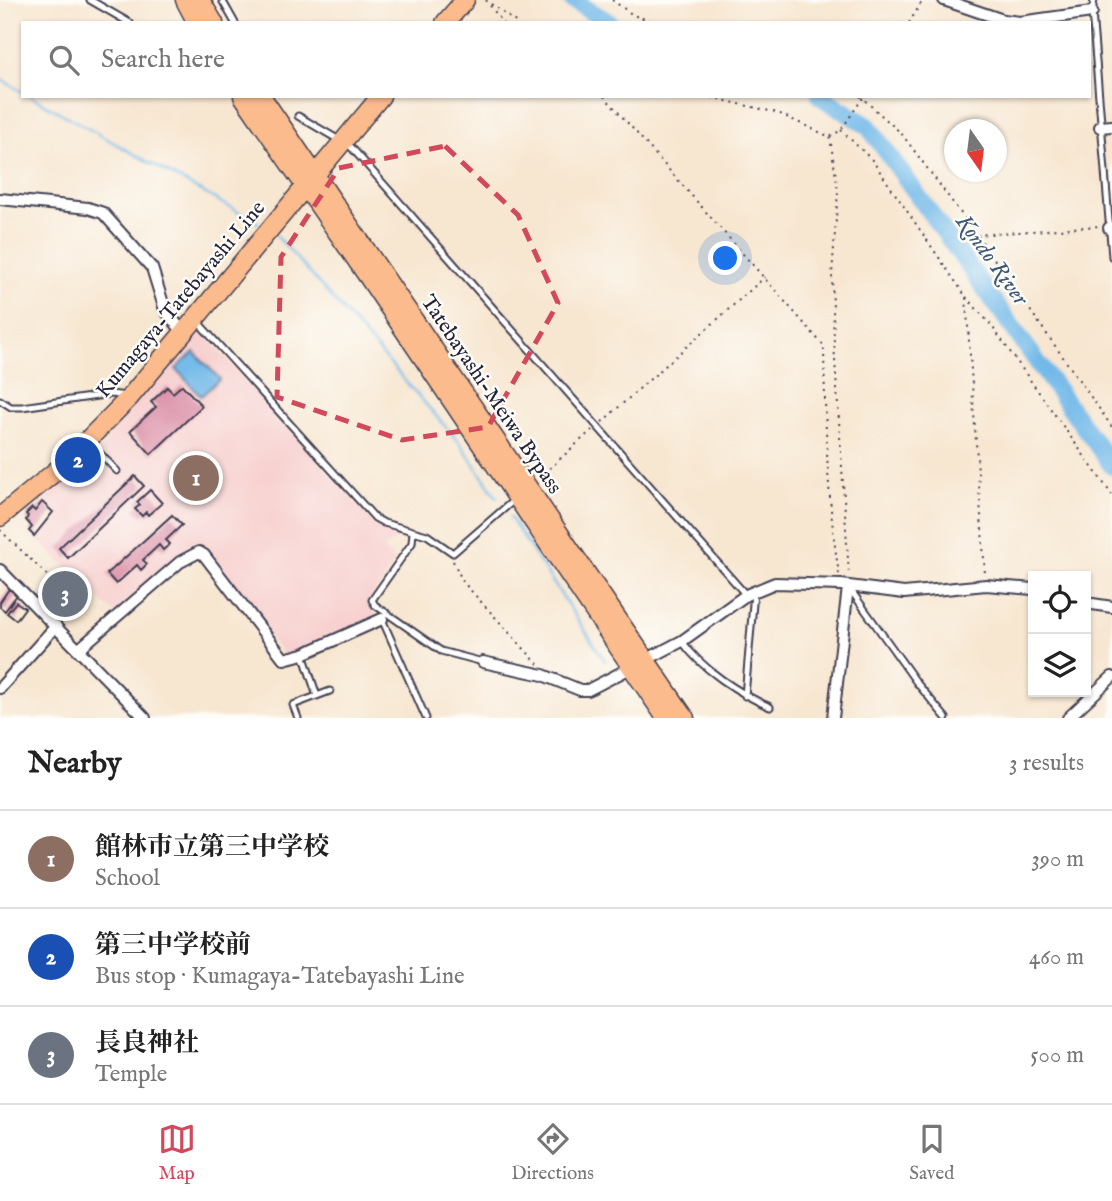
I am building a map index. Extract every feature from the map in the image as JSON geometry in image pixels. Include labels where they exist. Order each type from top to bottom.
[{"type":"main road","points":[[185,0],[196,21]]},
{"type":"main road","points":[[200,0],[213,21]]},
{"type":"main road","points":[[447,21],[465,0]]},
{"type":"main road","name":"Tatebayashi-Meiwa Bypass","points":[[245,98],[309,180]]},
{"type":"main road","name":"Tatebayashi-Meiwa Bypass","points":[[266,98],[309,180],[369,278],[639,664],[685,718]]},
{"type":"main road","name":"Kumagaya-Tatebayashi Line","points":[[0,517],[36,489],[129,398],[379,98]]},
{"type":"main road","name":"Tatebayashi-Meiwa Bypass","points":[[639,664],[666,718]]},
{"type":"street","points":[[944,0],[1012,21]]},
{"type":"street","points":[[1027,21],[1092,12]]},
{"type":"street","points":[[0,199],[88,208],[103,213],[152,268],[161,303],[174,324],[189,326]]},
{"type":"street","points":[[79,649],[180,562],[199,552],[281,657],[287,660],[382,615]]},
{"type":"street","points":[[0,569],[145,718]]},
{"type":"street","points":[[483,662],[543,675],[580,690],[588,690],[682,641],[750,593],[775,583],[921,593],[986,585],[1028,589]]},
{"type":"street","points":[[833,718],[844,586]]},
{"type":"street","points":[[1091,604],[1112,607]]},
{"type":"street","points":[[0,688],[56,626]]},
{"type":"street","points":[[1068,718],[1112,677]]},
{"type":"lane","points":[[90,0],[127,21]]},
{"type":"lane","points":[[222,0],[234,21]]},
{"type":"lane","points":[[1094,0],[1092,12],[1106,126],[1108,227],[1112,257]]},
{"type":"lane","points":[[298,116],[342,141],[356,153],[597,426],[750,593],[745,696]]},
{"type":"lane","points":[[189,326],[375,518],[384,523],[427,535],[453,553],[522,494]]},
{"type":"lane","points":[[0,400],[11,407],[22,407],[111,394],[129,398]]},
{"type":"lane","points":[[88,441],[117,471]]},
{"type":"lane","points":[[413,532],[412,543],[372,600],[382,615],[426,718]]},
{"type":"lane","points":[[844,586],[946,718]]},
{"type":"lane","points":[[382,615],[448,654],[483,662]]},
{"type":"lane","points":[[682,641],[690,652],[745,696],[770,707]]},
{"type":"lane","points":[[303,654],[317,696]]},
{"type":"lane","points":[[298,718],[293,705],[330,691]]},
{"type":"path","points":[[486,0],[514,21]]},
{"type":"path","points":[[612,0],[633,15],[651,21]]},
{"type":"path","points":[[910,21],[923,0]]},
{"type":"path","points":[[491,4],[502,21]]},
{"type":"path","points":[[606,98],[824,346],[834,539],[844,586]]},
{"type":"path","points":[[714,98],[778,113],[830,137]]},
{"type":"path","points":[[830,137],[841,131],[862,98],[901,133],[977,235],[1112,427]]},
{"type":"path","points":[[841,131],[872,160],[966,297],[991,325],[1112,495]]},
{"type":"path","points":[[830,137],[838,191],[832,275],[844,586]]},
{"type":"path","points":[[977,235],[1108,227]]},
{"type":"path","points":[[522,494],[765,277]]},
{"type":"path","points":[[966,297],[986,585]]},
{"type":"path","points":[[0,530],[52,580]]},
{"type":"path","points":[[453,553],[453,565],[463,582],[537,662],[543,675]]},
{"type":"highlighted area","points":[[445,146],[518,215],[558,303],[488,427],[402,440],[277,397],[281,257],[339,168]]},
{"type":"shaded area","points":[[195,329],[200,329],[373,522],[404,533],[410,539],[406,546],[399,536],[384,549],[395,563],[369,602],[377,616],[291,656],[283,655],[202,547],[178,558],[115,614],[36,539],[57,515],[38,497],[81,459],[89,459],[106,442],[105,434]]},
{"type":"water","points":[[194,352],[220,379],[201,396],[176,369]]},
{"type":"building","points":[[182,385],[202,406],[151,454],[130,431],[156,407],[151,402],[167,387],[173,393]]},
{"type":"building","points":[[135,476],[144,486],[68,558],[59,548]]},
{"type":"building","points":[[150,490],[162,503],[148,515],[146,512],[142,516],[135,509],[140,505],[137,502]]},
{"type":"building","points":[[42,502],[53,512],[34,536],[29,531],[32,527],[26,520],[26,514],[32,508],[35,511]]},
{"type":"building","points":[[172,515],[182,525],[166,540],[170,544],[163,550],[159,545],[143,560],[147,564],[141,570],[137,565],[116,584],[107,574]]},
{"type":"building","points":[[64,582],[76,594],[65,605],[53,594]]},
{"type":"building","points":[[9,589],[17,595],[5,611],[0,607],[0,602]]},
{"type":"building","points":[[51,595],[62,604],[54,613],[46,603]]},
{"type":"building","points":[[16,602],[25,608],[16,620],[7,613]]},
{"type":"waterway","name":"Kondo River","points":[[572,0],[607,21]]},
{"type":"waterway","points":[[0,79],[21,91]]},
{"type":"waterway","points":[[34,98],[258,223]]},
{"type":"waterway","name":"Kondo River","points":[[823,98],[868,126],[1112,466]]},
{"type":"waterway","points":[[277,236],[460,443],[497,498]]},
{"type":"waterway","points":[[510,517],[605,661]]},
{"type":"place","name":"第三中学校前","points":[[78,460]]},
{"type":"place","name":"館林市立第三中学校","points":[[196,478]]},
{"type":"place","name":"長良神社","points":[[65,594]]}]
